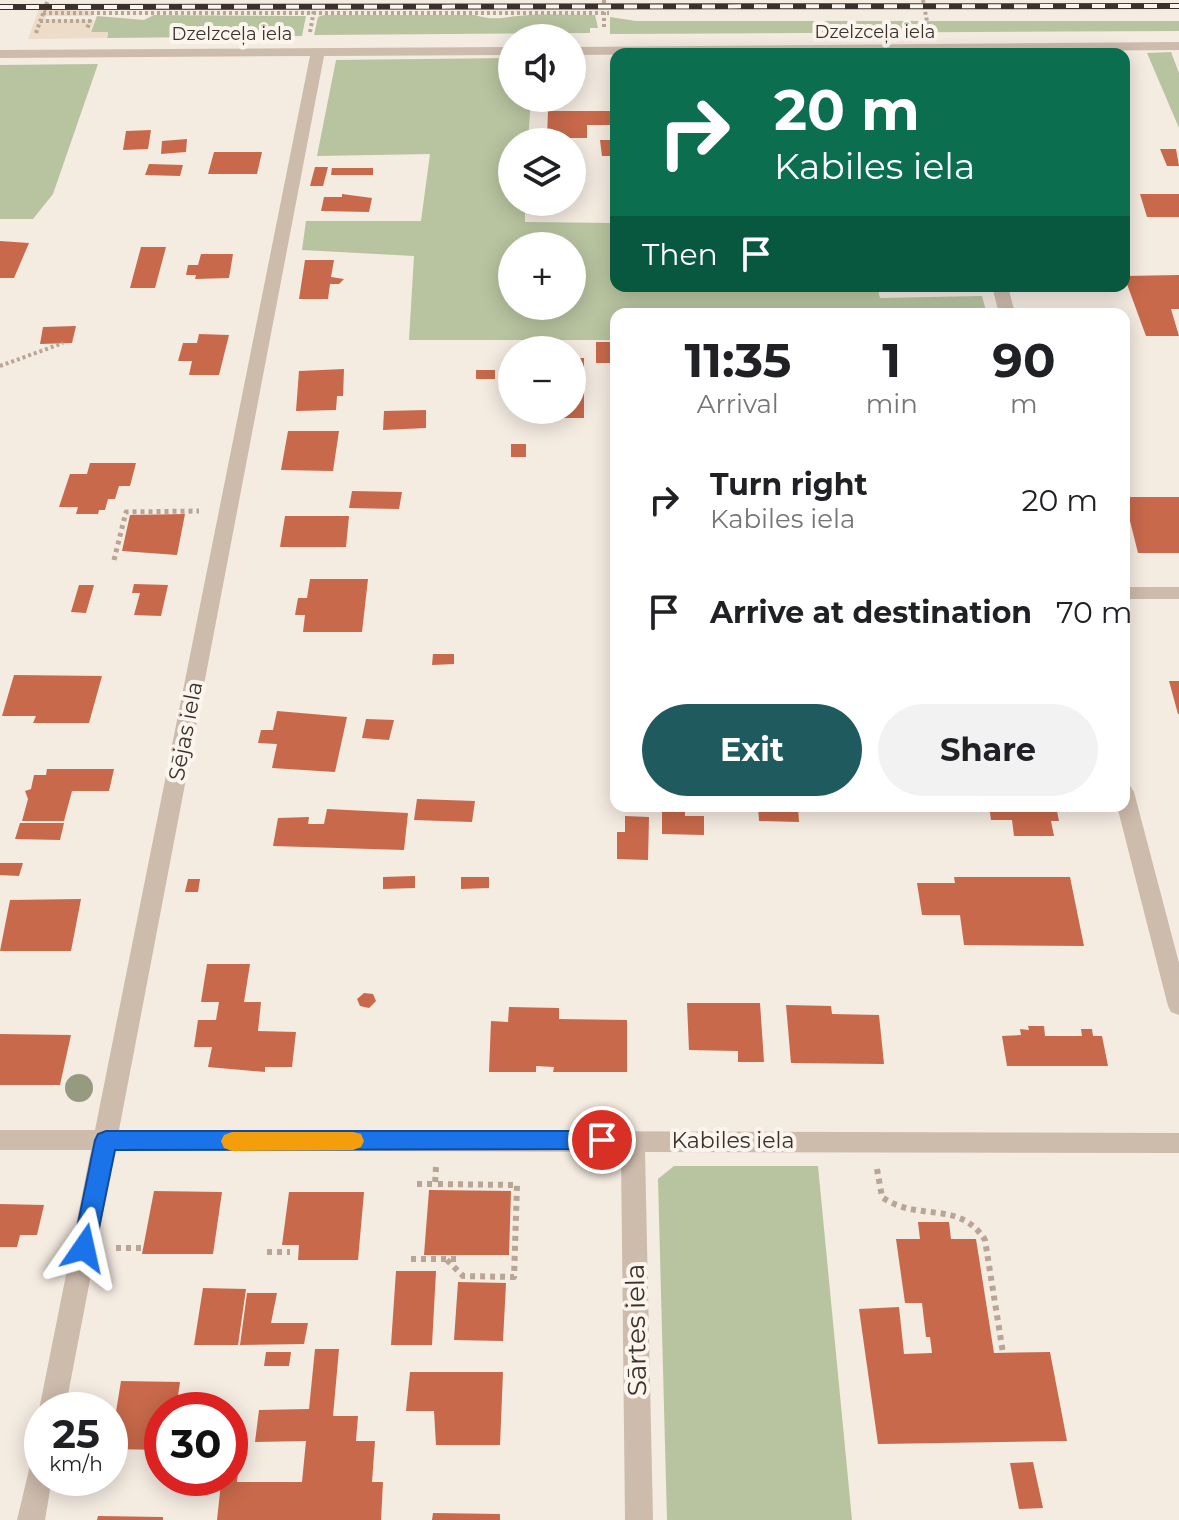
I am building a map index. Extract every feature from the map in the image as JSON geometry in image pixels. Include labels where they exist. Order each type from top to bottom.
[{"type":"street","name":"Dzelzceļa iela","points":[[1100,48],[1179,46]]},
{"type":"street","name":"Dzelzceļa iela","points":[[0,54],[498,51]]},
{"type":"street","name":"Dzelzceļa iela","points":[[586,51],[610,51]]},
{"type":"street","name":"Sējas iela","points":[[56,1392],[318,52]]},
{"type":"street","points":[[1130,593],[1179,593]]},
{"type":"street","points":[[1129,812],[1179,1006]]},
{"type":"street","name":"Kabiles iela","points":[[0,1140],[1179,1143]]},
{"type":"street","name":"Sārtes iela","points":[[633,1140],[639,1520]]},
{"type":"street","points":[[31,1520],[36,1496]]},
{"type":"path","points":[[38,25],[48,0]]},
{"type":"path","points":[[604,0],[607,13],[604,21]]},
{"type":"path","points":[[312,22],[314,11]]},
{"type":"path","points":[[43,13],[607,13]]},
{"type":"path","points":[[38,25],[90,21],[87,29],[75,29]]},
{"type":"path","points":[[38,25],[50,30]]},
{"type":"path","points":[[0,366],[63,343]]},
{"type":"path","points":[[114,560],[126,512],[228,511]]},
{"type":"path","points":[[435,1184],[437,1141]]},
{"type":"path","points":[[874,1141],[880,1187],[888,1202],[906,1213],[961,1215],[980,1228],[985,1240],[1003,1353]]},
{"type":"path","points":[[417,1184],[517,1185],[514,1277],[463,1276],[446,1259]]},
{"type":"path","points":[[267,1252],[290,1252]]},
{"type":"path","points":[[411,1259],[460,1259]]},
{"type":"green space","points":[[154,15],[306,16],[302,36],[107,38],[108,33],[91,32],[97,16],[144,20]]},
{"type":"green space","points":[[595,15],[598,28],[590,28],[590,33],[586,33],[586,24],[498,24],[498,34],[314,35],[318,17]]},
{"type":"green space","points":[[610,17],[636,21],[1179,21],[1179,31],[610,34]]},
{"type":"green space","points":[[1171,52],[1179,73],[1179,128],[1147,53]]},
{"type":"green space","points":[[498,58],[498,112],[530,112],[529,128],[498,128],[498,216],[525,216],[525,222],[610,223],[610,292],[878,292],[880,298],[982,296],[985,308],[610,308],[610,340],[586,340],[586,336],[498,336],[498,340],[409,340],[414,256],[302,250],[306,221],[421,221],[430,154],[317,156],[336,60]]},
{"type":"green space","points":[[98,64],[53,194],[33,219],[0,219],[0,65]]},
{"type":"green space","points":[[674,1166],[818,1166],[852,1520],[667,1520],[658,1179]]},
{"type":"shaded area","points":[[39,9],[93,11],[91,16],[46,16],[45,19],[94,20],[90,32],[108,32],[107,38],[28,39]]},
{"type":"building","points":[[610,111],[610,125],[587,125],[587,138],[586,128],[547,128],[548,112]]},
{"type":"building","points":[[151,130],[148,149],[123,150],[126,131]]},
{"type":"building","points":[[187,139],[186,152],[161,154],[162,141]]},
{"type":"building","points":[[600,140],[610,140],[610,156],[602,156]]},
{"type":"building","points":[[1160,149],[1176,149],[1179,166],[1167,166]]},
{"type":"building","points":[[214,152],[262,152],[257,174],[208,174]]},
{"type":"building","points":[[149,164],[183,165],[180,176],[145,175]]},
{"type":"building","points":[[315,167],[328,167],[323,186],[310,186]]},
{"type":"building","points":[[332,168],[373,168],[373,175],[331,175]]},
{"type":"building","points":[[342,194],[372,198],[369,212],[321,211],[324,197],[342,197]]},
{"type":"building","points":[[1140,194],[1179,194],[1179,217],[1147,217]]},
{"type":"building","points":[[0,241],[29,243],[14,278],[0,278]]},
{"type":"building","points":[[141,247],[166,247],[155,288],[130,288]]},
{"type":"building","points":[[201,254],[233,254],[229,278],[195,279],[196,275],[186,275],[188,265],[198,265]]},
{"type":"building","points":[[305,260],[334,260],[331,277],[344,279],[339,284],[330,284],[328,299],[299,299]]},
{"type":"building","points":[[1179,275],[1179,309],[1171,309],[1179,336],[1146,336],[1130,292],[1130,276]]},
{"type":"building","points":[[76,326],[72,343],[40,344],[43,327]]},
{"type":"building","points":[[199,334],[229,335],[219,375],[189,375],[192,361],[178,361],[183,343],[197,343]]},
{"type":"building","points":[[596,342],[610,342],[610,363],[596,363]]},
{"type":"building","points":[[344,369],[343,396],[337,396],[336,410],[296,411],[299,371]]},
{"type":"building","points":[[476,370],[495,370],[495,379],[476,379]]},
{"type":"building","points":[[426,410],[426,428],[383,430],[384,411]]},
{"type":"building","points":[[288,431],[339,431],[333,471],[281,470]]},
{"type":"building","points":[[511,444],[526,444],[526,457],[511,457]]},
{"type":"building","points":[[90,463],[136,463],[130,486],[119,486],[115,499],[108,499],[105,510],[99,510],[98,514],[76,514],[78,507],[59,507],[70,474],[87,474]]},
{"type":"building","points":[[352,491],[402,492],[399,509],[349,508]]},
{"type":"building","points":[[1130,497],[1179,497],[1179,553],[1138,553],[1130,521]]},
{"type":"building","points":[[185,514],[177,555],[122,551],[130,515]]},
{"type":"building","points":[[285,516],[349,516],[346,547],[280,547]]},
{"type":"building","points":[[310,579],[368,579],[362,632],[303,632],[305,615],[295,615],[298,598],[307,598]]},
{"type":"building","points":[[134,584],[168,585],[161,616],[134,615],[140,593],[132,593]]},
{"type":"building","points":[[79,585],[94,585],[86,613],[71,612]]},
{"type":"building","points":[[433,654],[454,654],[454,664],[432,665]]},
{"type":"building","points":[[14,675],[102,676],[89,723],[33,723],[36,716],[2,716]]},
{"type":"building","points":[[1169,681],[1179,681],[1179,714],[1178,714]]},
{"type":"building","points":[[277,711],[347,717],[335,772],[272,768],[277,744],[258,743],[261,730],[273,730]]},
{"type":"building","points":[[366,719],[394,720],[389,740],[362,738]]},
{"type":"building","points":[[47,769],[114,769],[109,791],[72,791],[64,821],[22,821],[28,799],[25,791],[31,789],[34,775],[46,775]]},
{"type":"building","points":[[417,799],[475,801],[472,822],[414,820]]},
{"type":"building","points":[[327,809],[408,813],[404,850],[273,846],[278,818],[309,817],[308,824],[324,824]]},
{"type":"building","points":[[662,812],[704,816],[704,835],[662,834]]},
{"type":"building","points":[[758,812],[798,812],[799,822],[759,821]]},
{"type":"building","points":[[990,812],[1057,812],[1059,821],[1051,821],[1054,836],[1014,836],[1012,820],[991,820]]},
{"type":"building","points":[[625,816],[649,817],[648,860],[617,859],[617,832],[625,832]]},
{"type":"building","points":[[20,823],[64,823],[60,840],[15,839]]},
{"type":"building","points":[[0,863],[23,863],[19,876],[0,875]]},
{"type":"building","points":[[415,876],[415,888],[383,889],[383,877]]},
{"type":"building","points":[[461,877],[489,877],[489,888],[461,889]]},
{"type":"building","points":[[954,877],[1070,877],[1084,946],[964,945],[960,915],[922,915],[917,883],[955,883]]},
{"type":"building","points":[[188,879],[200,879],[198,892],[185,892]]},
{"type":"building","points":[[81,899],[71,951],[0,951],[10,900]]},
{"type":"building","points":[[207,964],[250,964],[244,1002],[261,1002],[258,1031],[296,1032],[292,1067],[265,1067],[265,1072],[208,1067],[212,1047],[194,1047],[198,1020],[216,1020],[219,1002],[201,1002]]},
{"type":"building","points":[[364,993],[373,994],[376,1001],[369,1008],[360,1006],[357,999]]},
{"type":"building","points":[[687,1003],[760,1003],[764,1062],[738,1062],[738,1051],[689,1050]]},
{"type":"building","points":[[786,1005],[831,1006],[832,1014],[879,1015],[884,1064],[791,1063]]},
{"type":"building","points":[[509,1007],[559,1008],[559,1019],[627,1020],[627,1072],[553,1072],[554,1067],[536,1066],[536,1072],[489,1072],[491,1021],[508,1022]]},
{"type":"building","points":[[1028,1026],[1044,1026],[1045,1036],[1082,1036],[1081,1029],[1092,1029],[1093,1036],[1102,1036],[1108,1066],[1007,1066],[1002,1036],[1021,1035],[1020,1029],[1029,1030]]},
{"type":"building","points":[[0,1034],[71,1035],[60,1085],[0,1085]]},
{"type":"building","points":[[429,1190],[511,1191],[509,1255],[424,1255]]},
{"type":"building","points":[[154,1191],[222,1192],[213,1254],[142,1254]]},
{"type":"building","points":[[289,1192],[364,1192],[358,1260],[298,1260],[299,1245],[282,1245]]},
{"type":"building","points":[[0,1204],[44,1205],[37,1235],[20,1235],[17,1247],[0,1247]]},
{"type":"building","points":[[918,1222],[949,1222],[951,1239],[976,1239],[994,1353],[1050,1352],[1067,1441],[878,1444],[859,1309],[899,1307],[904,1354],[932,1353],[930,1337],[926,1337],[922,1303],[905,1303],[896,1239],[920,1239]]},
{"type":"building","points":[[396,1271],[436,1271],[432,1345],[391,1345]]},
{"type":"building","points":[[458,1282],[506,1283],[503,1341],[454,1340]]},
{"type":"building","points":[[203,1288],[246,1289],[238,1345],[194,1345]]},
{"type":"building","points":[[247,1293],[277,1293],[271,1323],[308,1323],[304,1344],[240,1345]]},
{"type":"building","points":[[315,1349],[339,1349],[333,1416],[358,1416],[356,1441],[375,1441],[372,1482],[383,1482],[381,1520],[217,1520],[220,1496],[248,1496],[248,1482],[302,1482],[306,1441],[255,1442],[259,1410],[309,1409]]},
{"type":"building","points":[[266,1352],[291,1352],[289,1366],[264,1366]]},
{"type":"building","points":[[410,1372],[503,1372],[500,1445],[436,1445],[434,1411],[406,1411]]},
{"type":"building","points":[[121,1381],[180,1382],[179,1392],[144,1392],[144,1450],[128,1449],[128,1392],[119,1392]]},
{"type":"building","points":[[1033,1462],[1043,1508],[1019,1509],[1010,1463]]},
{"type":"building","points":[[433,1513],[500,1514],[500,1520],[432,1520]]},
{"type":"building","points":[[98,1516],[163,1517],[163,1520],[97,1520]]},
{"type":"railway","points":[[0,7],[1179,6]]},
{"type":"slow traffic","points":[[232,1141],[353,1141]]},
{"type":"route","points":[[84,1248],[106,1140],[602,1140]]}]
